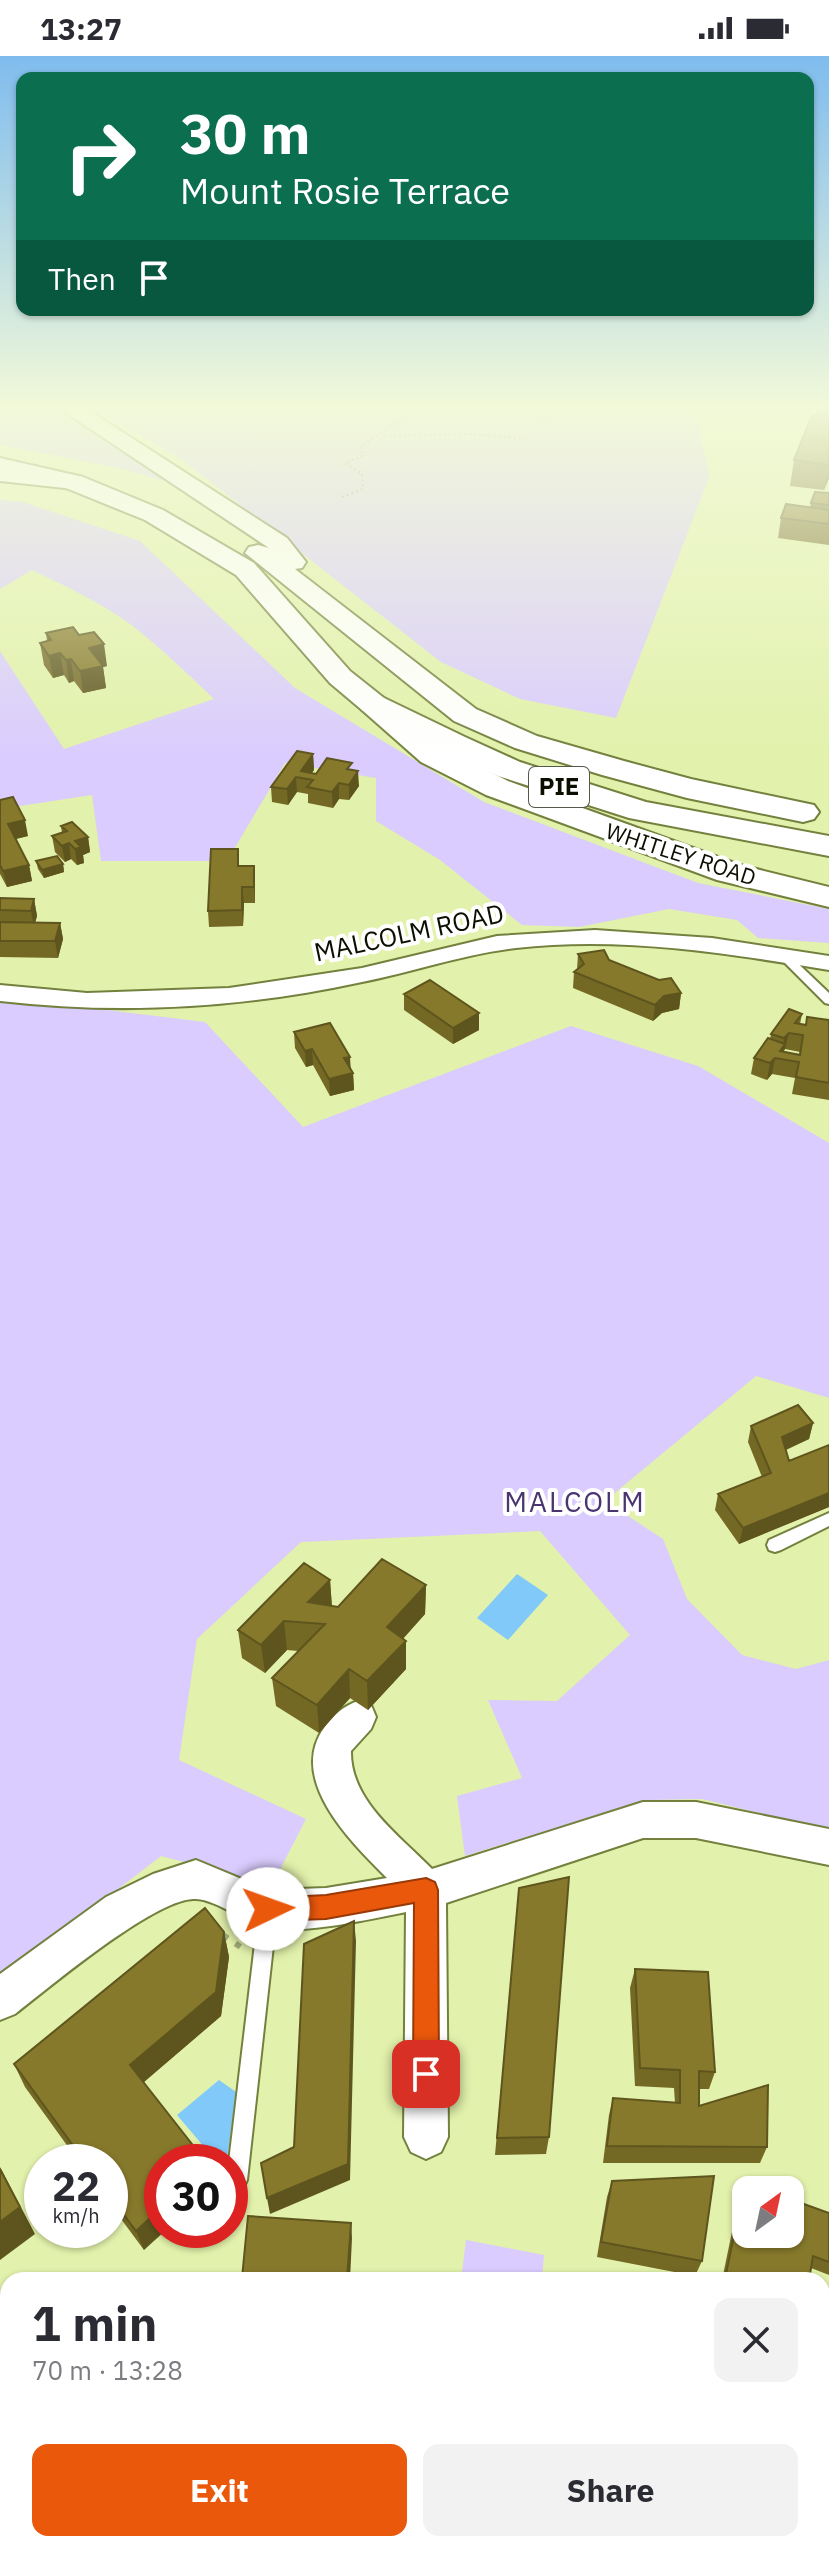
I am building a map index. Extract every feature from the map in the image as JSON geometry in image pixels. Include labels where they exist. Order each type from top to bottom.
[{"type":"main road","name":"PIE","points":[[170,524],[245,569],[340,677],[373,704],[509,769],[574,792],[695,824],[829,846]]},
{"type":"main road","name":"PIE","points":[[217,524],[235,534],[465,715],[526,742],[687,788],[829,816]]},
{"type":"main road","points":[[249,524],[278,543],[332,612]]},
{"type":"main road","name":"WHITLEY ROAD","points":[[373,704],[432,755],[497,788],[729,873],[829,897]]},
{"type":"main road","points":[[687,788],[741,786],[829,797]]},
{"type":"street","name":"MALCOLM ROAD","points":[[0,993],[127,1000],[292,988],[501,943],[595,936],[671,939],[829,963]]},
{"type":"street","points":[[358,1717],[332,1747],[330,1764],[336,1784],[354,1814],[426,1890],[426,2137]]},
{"type":"street","points":[[0,1999],[120,1911],[167,1887],[196,1879],[268,1909],[326,1907],[426,1890],[643,1820],[696,1820],[829,1847]]},
{"type":"lane","points":[[783,955],[829,1000]]},
{"type":"lane","points":[[775,1545],[829,1519]]},
{"type":"lane","points":[[241,2144],[268,1909]]},
{"type":"shaded area","points":[[0,524],[90,524],[140,541],[295,688],[484,802],[698,883],[829,909],[829,943],[758,938],[737,920],[669,909],[579,927],[522,925],[440,860],[376,821],[376,778],[285,763],[227,861],[101,861],[92,795],[0,809],[0,651],[64,749],[214,699],[141,633],[82,595],[32,570],[0,589]]},
{"type":"shaded area","points":[[265,524],[691,524],[616,718],[520,699],[441,662]]},
{"type":"shaded area","points":[[0,997],[205,1022],[303,1127],[571,1026],[698,1066],[829,1143],[829,1398],[756,1376],[605,1501],[663,1539],[687,1599],[742,1655],[796,1669],[829,1660],[829,1830],[702,1799],[646,1800],[465,1856],[457,1796],[522,1778],[488,1700],[557,1701],[630,1635],[540,1531],[301,1542],[197,1639],[179,1760],[306,1819],[272,1885],[161,1856],[0,1980]]},
{"type":"shaded area","points":[[466,2240],[544,2255],[543,2272],[462,2272]]},
{"type":"water","points":[[517,1574],[548,1595],[508,1640],[477,1618]]},
{"type":"water","points":[[219,2080],[236,2092],[229,2144],[202,2144],[177,2115]]},
{"type":"building","points":[[73,627],[79,635],[94,632],[104,644],[89,648],[103,666],[80,671],[71,659],[66,660],[60,653],[49,656],[40,643],[51,640],[46,633]]},
{"type":"building","points":[[297,751],[313,754],[301,771],[316,774],[327,758],[352,763],[347,769],[358,771],[349,785],[339,783],[332,792],[307,787],[313,780],[296,777],[287,789],[271,787]]},
{"type":"building","points":[[13,797],[25,820],[8,824],[29,865],[3,871],[0,865],[0,800]]},
{"type":"building","points":[[72,822],[88,837],[75,841],[81,847],[75,849],[69,843],[62,846],[52,836],[67,831],[61,826]]},
{"type":"building","points":[[211,849],[238,849],[238,866],[254,866],[254,887],[242,887],[242,910],[208,911]]},
{"type":"building","points":[[57,856],[63,864],[42,870],[36,861]]},
{"type":"building","points":[[0,898],[34,899],[31,911],[0,910]]},
{"type":"building","points":[[0,922],[60,923],[55,941],[0,941]]},
{"type":"building","points":[[604,950],[609,960],[659,980],[671,978],[681,993],[664,996],[655,1005],[574,972],[584,964],[578,954]]},
{"type":"building","points":[[430,980],[479,1013],[453,1028],[404,994]]},
{"type":"building","points":[[789,1009],[802,1014],[795,1023],[806,1025],[807,1017],[829,1020],[829,1083],[796,1077],[799,1062],[775,1058],[770,1063],[754,1058],[768,1038],[785,1044],[780,1051],[800,1055],[803,1035],[789,1033],[784,1038],[771,1034]]},
{"type":"building","points":[[330,1023],[350,1057],[344,1058],[353,1073],[329,1079],[312,1049],[305,1051],[294,1032]]},
{"type":"building","points":[[798,1405],[813,1423],[782,1437],[789,1461],[829,1445],[829,1493],[743,1528],[718,1494],[771,1473],[751,1426]]},
{"type":"building","points":[[382,1559],[426,1585],[387,1627],[406,1641],[367,1681],[349,1669],[317,1705],[272,1678],[325,1624],[284,1621],[261,1645],[238,1630],[304,1563],[330,1580],[308,1602],[338,1607]]},
{"type":"building","points":[[569,1877],[549,2137],[497,2138],[519,1888]]},
{"type":"building","points":[[205,1908],[224,1932],[216,1992],[130,2065],[192,2144],[144,2144],[144,2224],[136,2231],[128,2220],[128,2144],[72,2144],[14,2064]]},
{"type":"building","points":[[354,1921],[348,2164],[267,2198],[261,2163],[294,2147],[304,1944]]},
{"type":"building","points":[[635,1969],[708,1972],[715,2072],[699,2071],[699,2106],[768,2085],[767,2147],[607,2146],[613,2098],[680,2103],[680,2070],[640,2068]]},
{"type":"building","points":[[0,2169],[20,2207],[0,2222]]},
{"type":"building","points":[[714,2176],[702,2261],[601,2242],[612,2181]]},
{"type":"building","points":[[804,2204],[829,2213],[829,2262],[813,2256],[810,2272],[726,2272],[732,2245],[732,2248],[804,2248]]},
{"type":"building","points":[[248,2216],[351,2223],[348,2272],[243,2272],[245,2248],[248,2248]]},
{"type":"district","name":"MALCOLM","points":[[575,1502]]},
{"type":"route","points":[[268,1909],[326,1907],[426,1890],[426,2074]]}]
